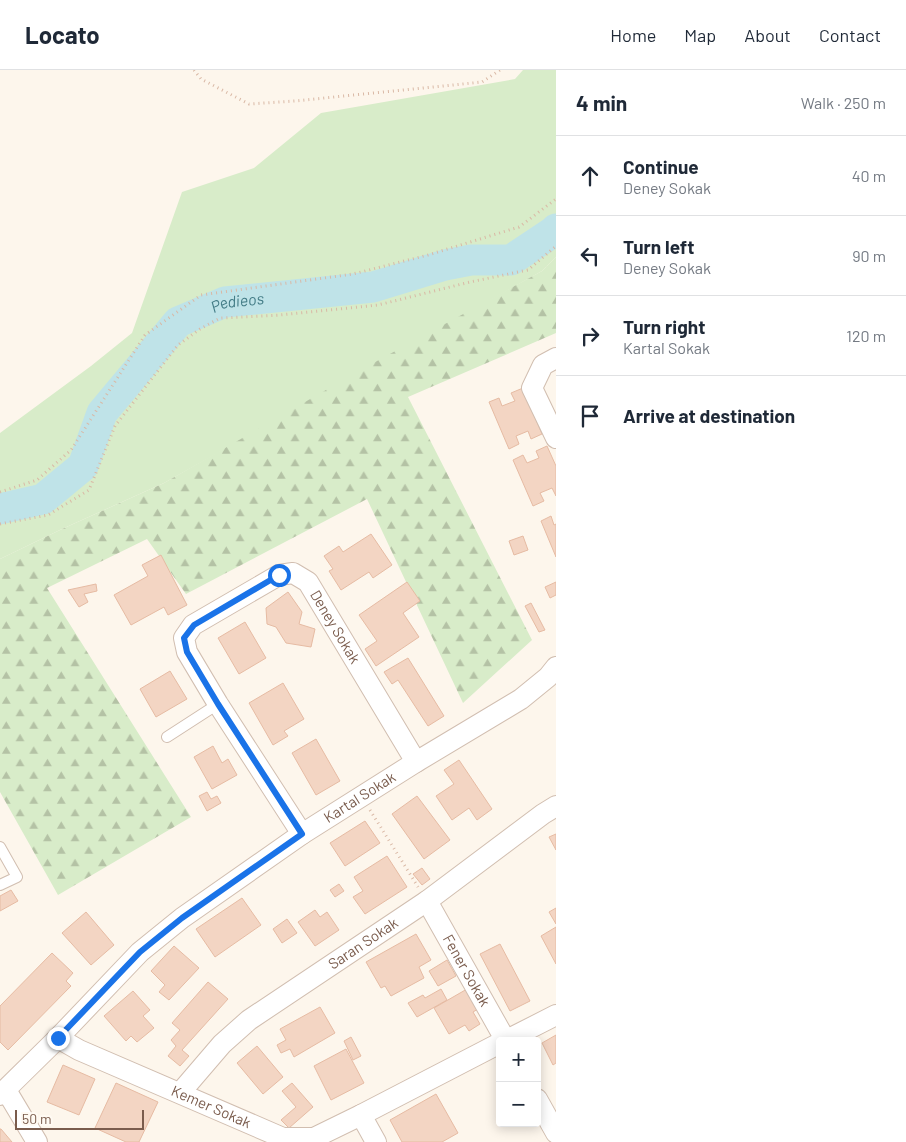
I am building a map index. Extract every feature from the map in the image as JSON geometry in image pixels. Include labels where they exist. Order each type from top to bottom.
[{"type":"street","points":[[556,358],[543,365],[532,388],[556,438]]},
{"type":"street","name":"Deney Sokak","points":[[302,834],[218,704],[187,652],[184,638],[194,625],[279,575],[293,573],[308,582],[416,762]]},
{"type":"street","name":"Kartal Sokak","points":[[3,1092],[58,1038],[140,952],[182,918],[302,834],[553,679]]},
{"type":"street","name":"Saran Sokak","points":[[180,1093],[222,1044],[249,1020],[427,901],[556,806]]},
{"type":"street","name":"Fener Sokak","points":[[427,901],[504,1037]]},
{"type":"street","points":[[514,1037],[556,1015]]},
{"type":"street","name":"Kemer Sokak","points":[[58,1038],[79,1050],[284,1138],[314,1138],[496,1045]]},
{"type":"street","points":[[3,1092],[37,1142]]},
{"type":"street","points":[[541,1106],[556,1133]]},
{"type":"street","points":[[361,1115],[376,1142]]},
{"type":"lane","points":[[167,737],[218,704]]},
{"type":"lane","points":[[0,847],[16,876],[0,885]]},
{"type":"path","points":[[194,70],[201,79],[249,104],[482,82],[500,70]]},
{"type":"path","points":[[0,492],[36,480],[71,450],[145,335],[201,295],[353,274],[428,255],[519,227],[556,199]]},
{"type":"path","points":[[0,524],[48,515],[89,490],[115,426],[178,345],[220,318],[280,315],[378,304],[528,270],[556,246]]},
{"type":"path","points":[[362,796],[427,901]]},
{"type":"green space","points":[[523,70],[556,70],[556,257],[542,271],[164,483],[0,559],[0,433],[91,366],[132,333],[182,192],[254,168],[321,113],[515,79]]},
{"type":"green space","points":[[556,257],[556,333],[408,397],[532,640],[463,703],[367,499],[186,594],[147,539],[47,588],[191,817],[58,895],[0,792],[0,559],[164,483],[366,367],[542,271]]},
{"type":"building","points":[[523,388],[542,434],[531,439],[528,431],[516,436],[519,444],[509,449],[489,402],[499,398],[502,406],[515,401],[511,393]]},
{"type":"building","points":[[547,446],[556,466],[556,496],[552,488],[540,493],[544,501],[533,506],[513,460],[523,455],[527,463],[539,458],[536,451]]},
{"type":"building","points":[[551,516],[554,525],[556,524],[556,557],[541,521]]},
{"type":"building","points":[[371,534],[392,565],[373,578],[369,572],[341,590],[329,571],[333,569],[324,556],[339,546],[343,552]]},
{"type":"building","points":[[523,536],[528,550],[514,555],[509,541]]},
{"type":"building","points":[[161,555],[187,605],[168,615],[164,607],[131,625],[114,595],[148,576],[142,565]]},
{"type":"building","points":[[407,582],[420,601],[403,613],[419,637],[376,666],[365,649],[377,641],[359,615]]},
{"type":"building","points":[[556,582],[556,595],[550,598],[545,587]]},
{"type":"building","points":[[96,584],[97,591],[84,594],[88,602],[79,607],[68,590]]},
{"type":"building","points":[[288,592],[302,612],[299,624],[315,629],[311,647],[286,643],[276,627],[267,624],[266,608]]},
{"type":"building","points":[[531,603],[545,630],[539,632],[525,606]]},
{"type":"building","points":[[245,622],[266,658],[239,674],[218,638]]},
{"type":"building","points":[[408,658],[444,716],[428,726],[398,680],[392,684],[384,672]]},
{"type":"building","points":[[170,671],[187,699],[156,717],[140,689]]},
{"type":"building","points":[[283,683],[304,719],[284,731],[288,736],[273,745],[249,703]]},
{"type":"building","points":[[316,739],[340,781],[316,795],[292,753]]},
{"type":"building","points":[[213,746],[222,763],[228,759],[237,775],[212,789],[194,757]]},
{"type":"building","points":[[459,760],[492,809],[477,820],[469,808],[452,820],[436,796],[454,784],[444,770]]},
{"type":"building","points":[[207,792],[211,799],[217,796],[221,803],[207,811],[199,796]]},
{"type":"building","points":[[417,796],[450,840],[424,859],[392,814]]},
{"type":"building","points":[[365,821],[380,843],[345,866],[330,843]]},
{"type":"building","points":[[556,834],[556,850],[549,837]]},
{"type":"building","points":[[387,856],[407,887],[365,914],[353,897],[363,891],[354,877]]},
{"type":"building","points":[[422,868],[430,879],[422,885],[413,874]]},
{"type":"building","points":[[339,884],[344,891],[335,897],[330,890]]},
{"type":"building","points":[[11,890],[18,901],[0,911],[0,896]]},
{"type":"building","points":[[242,898],[261,925],[215,957],[196,929]]},
{"type":"building","points":[[556,908],[556,924],[549,912]]},
{"type":"building","points":[[315,910],[320,917],[327,912],[339,930],[315,946],[298,922]]},
{"type":"building","points":[[86,912],[114,945],[91,965],[62,933]]},
{"type":"building","points":[[287,919],[297,933],[282,943],[273,929]]},
{"type":"building","points":[[556,927],[556,964],[541,936]]},
{"type":"building","points":[[416,934],[431,960],[419,967],[424,978],[391,996],[385,986],[381,988],[366,962]]},
{"type":"building","points":[[500,944],[530,1001],[510,1011],[480,954]]},
{"type":"building","points":[[174,946],[199,968],[169,1000],[159,992],[165,985],[151,971]]},
{"type":"building","points":[[52,953],[73,973],[66,981],[71,986],[8,1050],[0,1042],[0,1006]]},
{"type":"building","points":[[447,960],[456,976],[438,986],[429,971]]},
{"type":"building","points":[[208,982],[228,999],[182,1050],[189,1056],[180,1066],[168,1056],[176,1046],[171,1040],[180,1030],[172,1023]]},
{"type":"building","points":[[441,989],[447,1000],[417,1017],[408,1003],[423,995],[425,998]]},
{"type":"building","points":[[467,989],[478,1009],[473,1012],[480,1024],[469,1031],[465,1025],[449,1034],[434,1008]]},
{"type":"building","points":[[133,991],[150,1010],[143,1016],[154,1028],[137,1042],[131,1036],[126,1041],[104,1016]]},
{"type":"building","points":[[320,1007],[335,1033],[294,1057],[290,1049],[281,1053],[277,1045],[286,1040],[280,1029]]},
{"type":"building","points":[[556,1035],[556,1063],[553,1065],[542,1043]]},
{"type":"building","points":[[351,1037],[361,1056],[353,1060],[344,1041]]},
{"type":"building","points":[[257,1046],[283,1077],[263,1094],[237,1063]]},
{"type":"building","points":[[346,1049],[364,1083],[331,1100],[314,1066]]},
{"type":"building","points":[[63,1065],[95,1079],[79,1115],[47,1102]]},
{"type":"building","points":[[116,1083],[158,1102],[139,1142],[126,1142],[95,1128]]},
{"type":"building","points":[[292,1083],[313,1107],[289,1128],[281,1120],[296,1107],[282,1091]]},
{"type":"building","points":[[436,1094],[458,1133],[442,1142],[402,1142],[390,1120]]},
{"type":"building","points":[[1,1129],[12,1142],[0,1142]]},
{"type":"waterway","name":"Pedieos","points":[[0,509],[43,499],[83,466],[102,413],[178,322],[225,302],[373,287],[445,265],[471,260],[511,260],[556,229]]},
{"type":"route","points":[[58,1038],[140,952],[182,918],[302,834],[218,704],[187,652],[184,638],[194,625],[279,575]]}]
